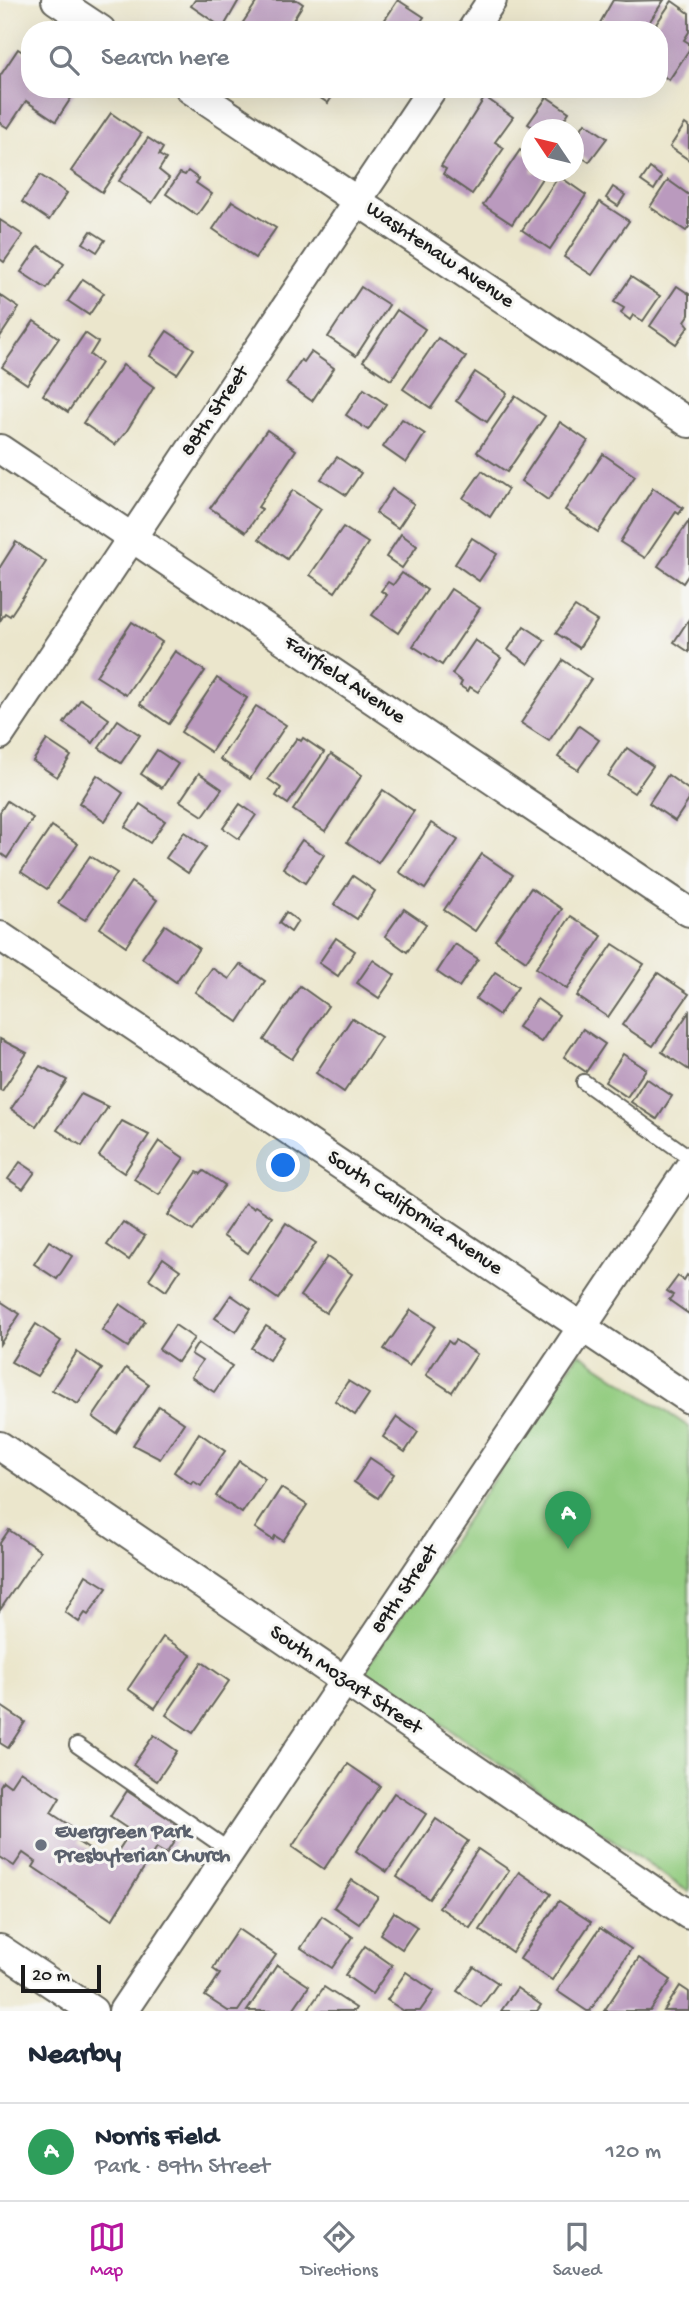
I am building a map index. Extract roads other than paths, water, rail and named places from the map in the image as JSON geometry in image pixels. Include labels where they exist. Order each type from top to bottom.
[{"type":"street","points":[[56,0],[88,21]]},
{"type":"street","points":[[478,21],[492,0]]},
{"type":"street","name":"Washtenaw Avenue","points":[[203,98],[689,423]]},
{"type":"street","name":"88th Street","points":[[0,735],[426,98]]},
{"type":"street","name":"Fairfield Avenue","points":[[0,449],[689,912]]},
{"type":"street","name":"South California Avenue","points":[[0,936],[689,1399]]},
{"type":"street","name":"89th Street","points":[[123,2011],[689,1168]]},
{"type":"street","name":"South Mozart Street","points":[[0,1446],[689,1916]]},
{"type":"street","points":[[0,1949],[93,2011]]},
{"type":"lane","points":[[584,1082],[689,1157]]},
{"type":"lane","points":[[77,1745],[230,1851]]},
{"type":"place","name":"Norris Field","points":[[568,1549]]},
{"type":"place","name":"Evergreen Park Presbyterian Church","points":[[41,1845]]}]
